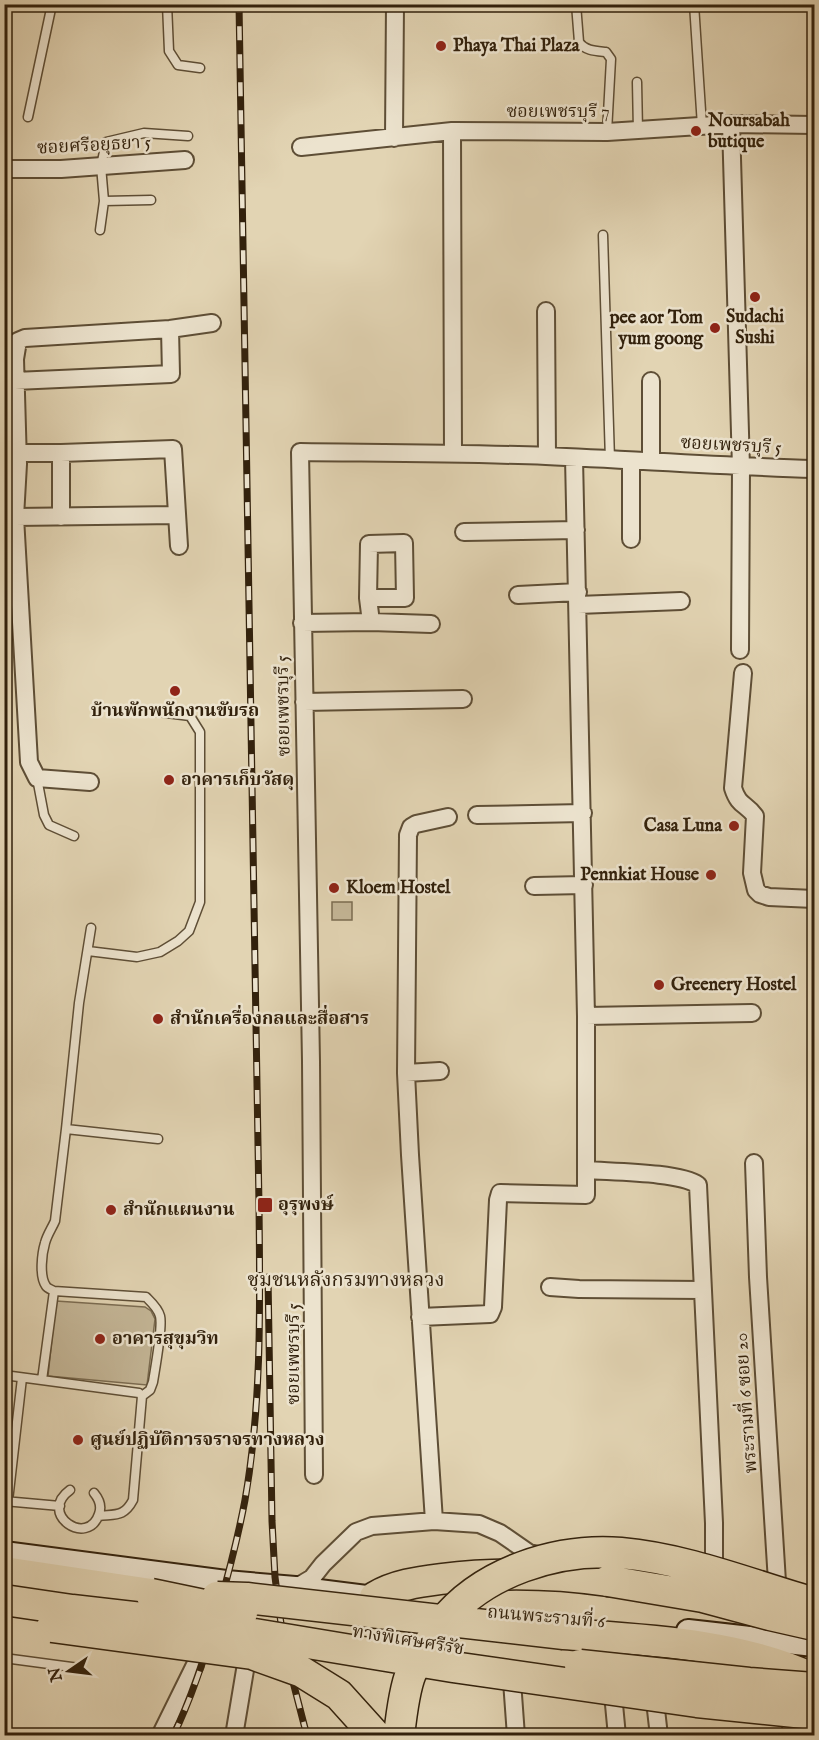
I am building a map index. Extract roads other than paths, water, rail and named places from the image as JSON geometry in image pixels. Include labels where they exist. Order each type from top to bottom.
[{"type":"highway","points":[[399,1736],[401,1715],[411,1674],[441,1624],[460,1605],[493,1581],[543,1559],[575,1554],[619,1553],[660,1558],[814,1603]]},
{"type":"highway","name":"ทางพิเศษศรีรัช","points":[[4,1572],[152,1594],[262,1617],[472,1651],[693,1677],[814,1688]]},
{"type":"highway","points":[[375,1597],[387,1590],[423,1582],[498,1574],[564,1575],[703,1597],[814,1625]]},
{"type":"highway","points":[[152,1594],[247,1598],[530,1630],[671,1642],[767,1662],[814,1679]]},
{"type":"highway","name":"ทางพิเศษศรีรัช","points":[[4,1600],[194,1624],[453,1666],[697,1702],[803,1721]]},
{"type":"highway","points":[[4,1618],[72,1631],[252,1654],[302,1672],[339,1695],[376,1736]]},
{"type":"main road","name":"ถนนพระรามที่ 6","points":[[4,1553],[226,1582],[375,1597],[421,1606],[814,1645]]},
{"type":"main road","points":[[286,1648],[287,1587]]},
{"type":"main road","points":[[4,1611],[60,1616],[803,1721]]},
{"type":"street","points":[[394,138],[395,4]]},
{"type":"street","points":[[731,124],[741,467],[740,650]]},
{"type":"street","name":"ซอยเพชรบุรี 7","points":[[301,147],[452,132],[607,132],[731,124],[814,125]]},
{"type":"street","points":[[452,132],[453,453]]},
{"type":"street","name":"ซอยศรีอยุธยา 5","points":[[4,169],[61,169],[185,160]]},
{"type":"street","points":[[546,311],[547,456]]},
{"type":"street","points":[[90,782],[37,778],[29,762],[13,461],[15,360],[18,341],[25,338],[170,329],[212,323]]},
{"type":"street","points":[[15,381],[171,374],[170,329]]},
{"type":"street","points":[[651,381],[651,461]]},
{"type":"street","points":[[13,461],[61,453],[173,449],[179,546]]},
{"type":"street","name":"ซอยเพชรบุรี 5","points":[[314,1475],[311,1061],[300,452],[547,456],[814,469]]},
{"type":"street","points":[[61,453],[61,517]]},
{"type":"street","points":[[420,1317],[490,1314],[493,1307],[500,1193],[586,1195],[583,813],[574,458]]},
{"type":"street","points":[[631,461],[631,538]]},
{"type":"street","points":[[15,517],[177,515]]},
{"type":"street","points":[[464,532],[576,530]]},
{"type":"street","points":[[519,595],[578,599],[681,601]]},
{"type":"street","points":[[368,598],[371,622]]},
{"type":"street","points":[[302,623],[431,624]]},
{"type":"street","points":[[743,673],[734,788],[736,799],[751,810],[755,816],[752,873],[756,890],[768,897],[814,899]]},
{"type":"street","points":[[304,702],[463,699]]},
{"type":"street","points":[[477,815],[583,813]]},
{"type":"street","points":[[434,1521],[406,1073],[408,835],[411,827],[416,824],[448,817]]},
{"type":"street","points":[[534,886],[584,885]]},
{"type":"street","points":[[586,1016],[752,1013]]},
{"type":"street","points":[[406,1073],[440,1071]]},
{"type":"street","name":"พระรามที่ 6 ซอย 20","points":[[754,1163],[758,1277],[781,1641]]},
{"type":"street","points":[[587,1170],[670,1176],[698,1185],[714,1523],[712,1634]]},
{"type":"street","points":[[550,1287],[702,1290]]},
{"type":"street","points":[[287,1587],[312,1578],[356,1532],[372,1526],[434,1521],[480,1524],[500,1533],[529,1553],[714,1582]]},
{"type":"street","points":[[160,1736],[195,1665],[201,1636]]},
{"type":"street","points":[[234,1736],[250,1643]]},
{"type":"street","points":[[512,1681],[516,1736]]},
{"type":"street","points":[[613,1694],[617,1736]]},
{"type":"street","points":[[655,1701],[659,1736]]},
{"type":"lane","points":[[28,117],[52,4]]},
{"type":"lane","points":[[167,4],[169,51],[178,65],[200,68]]},
{"type":"lane","points":[[576,4],[579,42],[588,49],[606,52],[611,59],[607,132]]},
{"type":"lane","points":[[694,4],[702,126]]},
{"type":"lane","points":[[637,82],[638,131]]},
{"type":"lane","points":[[100,230],[104,201],[101,166],[106,142],[144,133],[188,136]]},
{"type":"lane","points":[[104,201],[151,200]]},
{"type":"lane","points":[[603,235],[610,460]]},
{"type":"lane","points":[[88,951],[137,957],[160,952],[189,931],[200,902],[200,732],[190,716],[151,711]]},
{"type":"lane","points":[[37,778],[44,815],[49,825],[74,836]]},
{"type":"lane","points":[[91,928],[79,1003],[55,1221],[45,1240],[42,1277],[46,1287],[54,1292],[146,1297],[160,1316],[153,1382],[150,1390],[142,1396],[133,1500],[128,1509],[121,1513],[99,1516]]},
{"type":"lane","points":[[66,1129],[158,1139]]},
{"type":"lane","points":[[42,1380],[54,1292]]},
{"type":"lane","points":[[4,1375],[139,1393],[142,1396]]},
{"type":"lane","points":[[22,1378],[6,1501],[60,1506]]},
{"type":"lane","points":[[70,1490],[63,1497],[60,1506],[61,1517],[71,1527],[78,1529],[91,1526],[99,1516],[100,1503],[94,1493]]},
{"type":"lane","points":[[4,1658],[79,1668]]},
{"type":"railway","points":[[173,1736],[187,1705],[204,1656],[239,1527],[251,1463],[259,1353],[259,1205],[239,4]]},
{"type":"railway","points":[[268,1277],[275,1577],[284,1647],[307,1736]]},
{"type":"place","name":"Phaya Thai Plaza","points":[[441,46]]},
{"type":"place","name":"Noursabah butique","points":[[696,131]]},
{"type":"place","name":"Sudachi Sushi","points":[[755,297]]},
{"type":"place","name":"pee aor Tom yum goong","points":[[715,328]]},
{"type":"place","name":"บ้านพักพนักงานขับรถ","points":[[175,691]]},
{"type":"place","name":"อาคารเก็บวัสดุ","points":[[169,780]]},
{"type":"place","name":"Casa Luna","points":[[734,826]]},
{"type":"place","name":"Pennkiat House","points":[[711,875]]},
{"type":"place","name":"Kloem Hostel","points":[[334,888]]},
{"type":"place","name":"Greenery Hostel","points":[[659,985]]},
{"type":"place","name":"สำนักเครื่องกลและสื่อสาร","points":[[158,1019]]},
{"type":"place","name":"อุรุพงษ์","points":[[265,1205]]},
{"type":"place","name":"สำนักแผนงาน","points":[[111,1210]]},
{"type":"place","name":"อาคารสุขุมวิท","points":[[100,1339]]},
{"type":"place","name":"ศูนย์ปฏิบัติการจราจรทางหลวง","points":[[78,1440]]},
{"type":"district","name":"ชุมชนหลังกรมทางหลวง","points":[[346,1280]]}]
